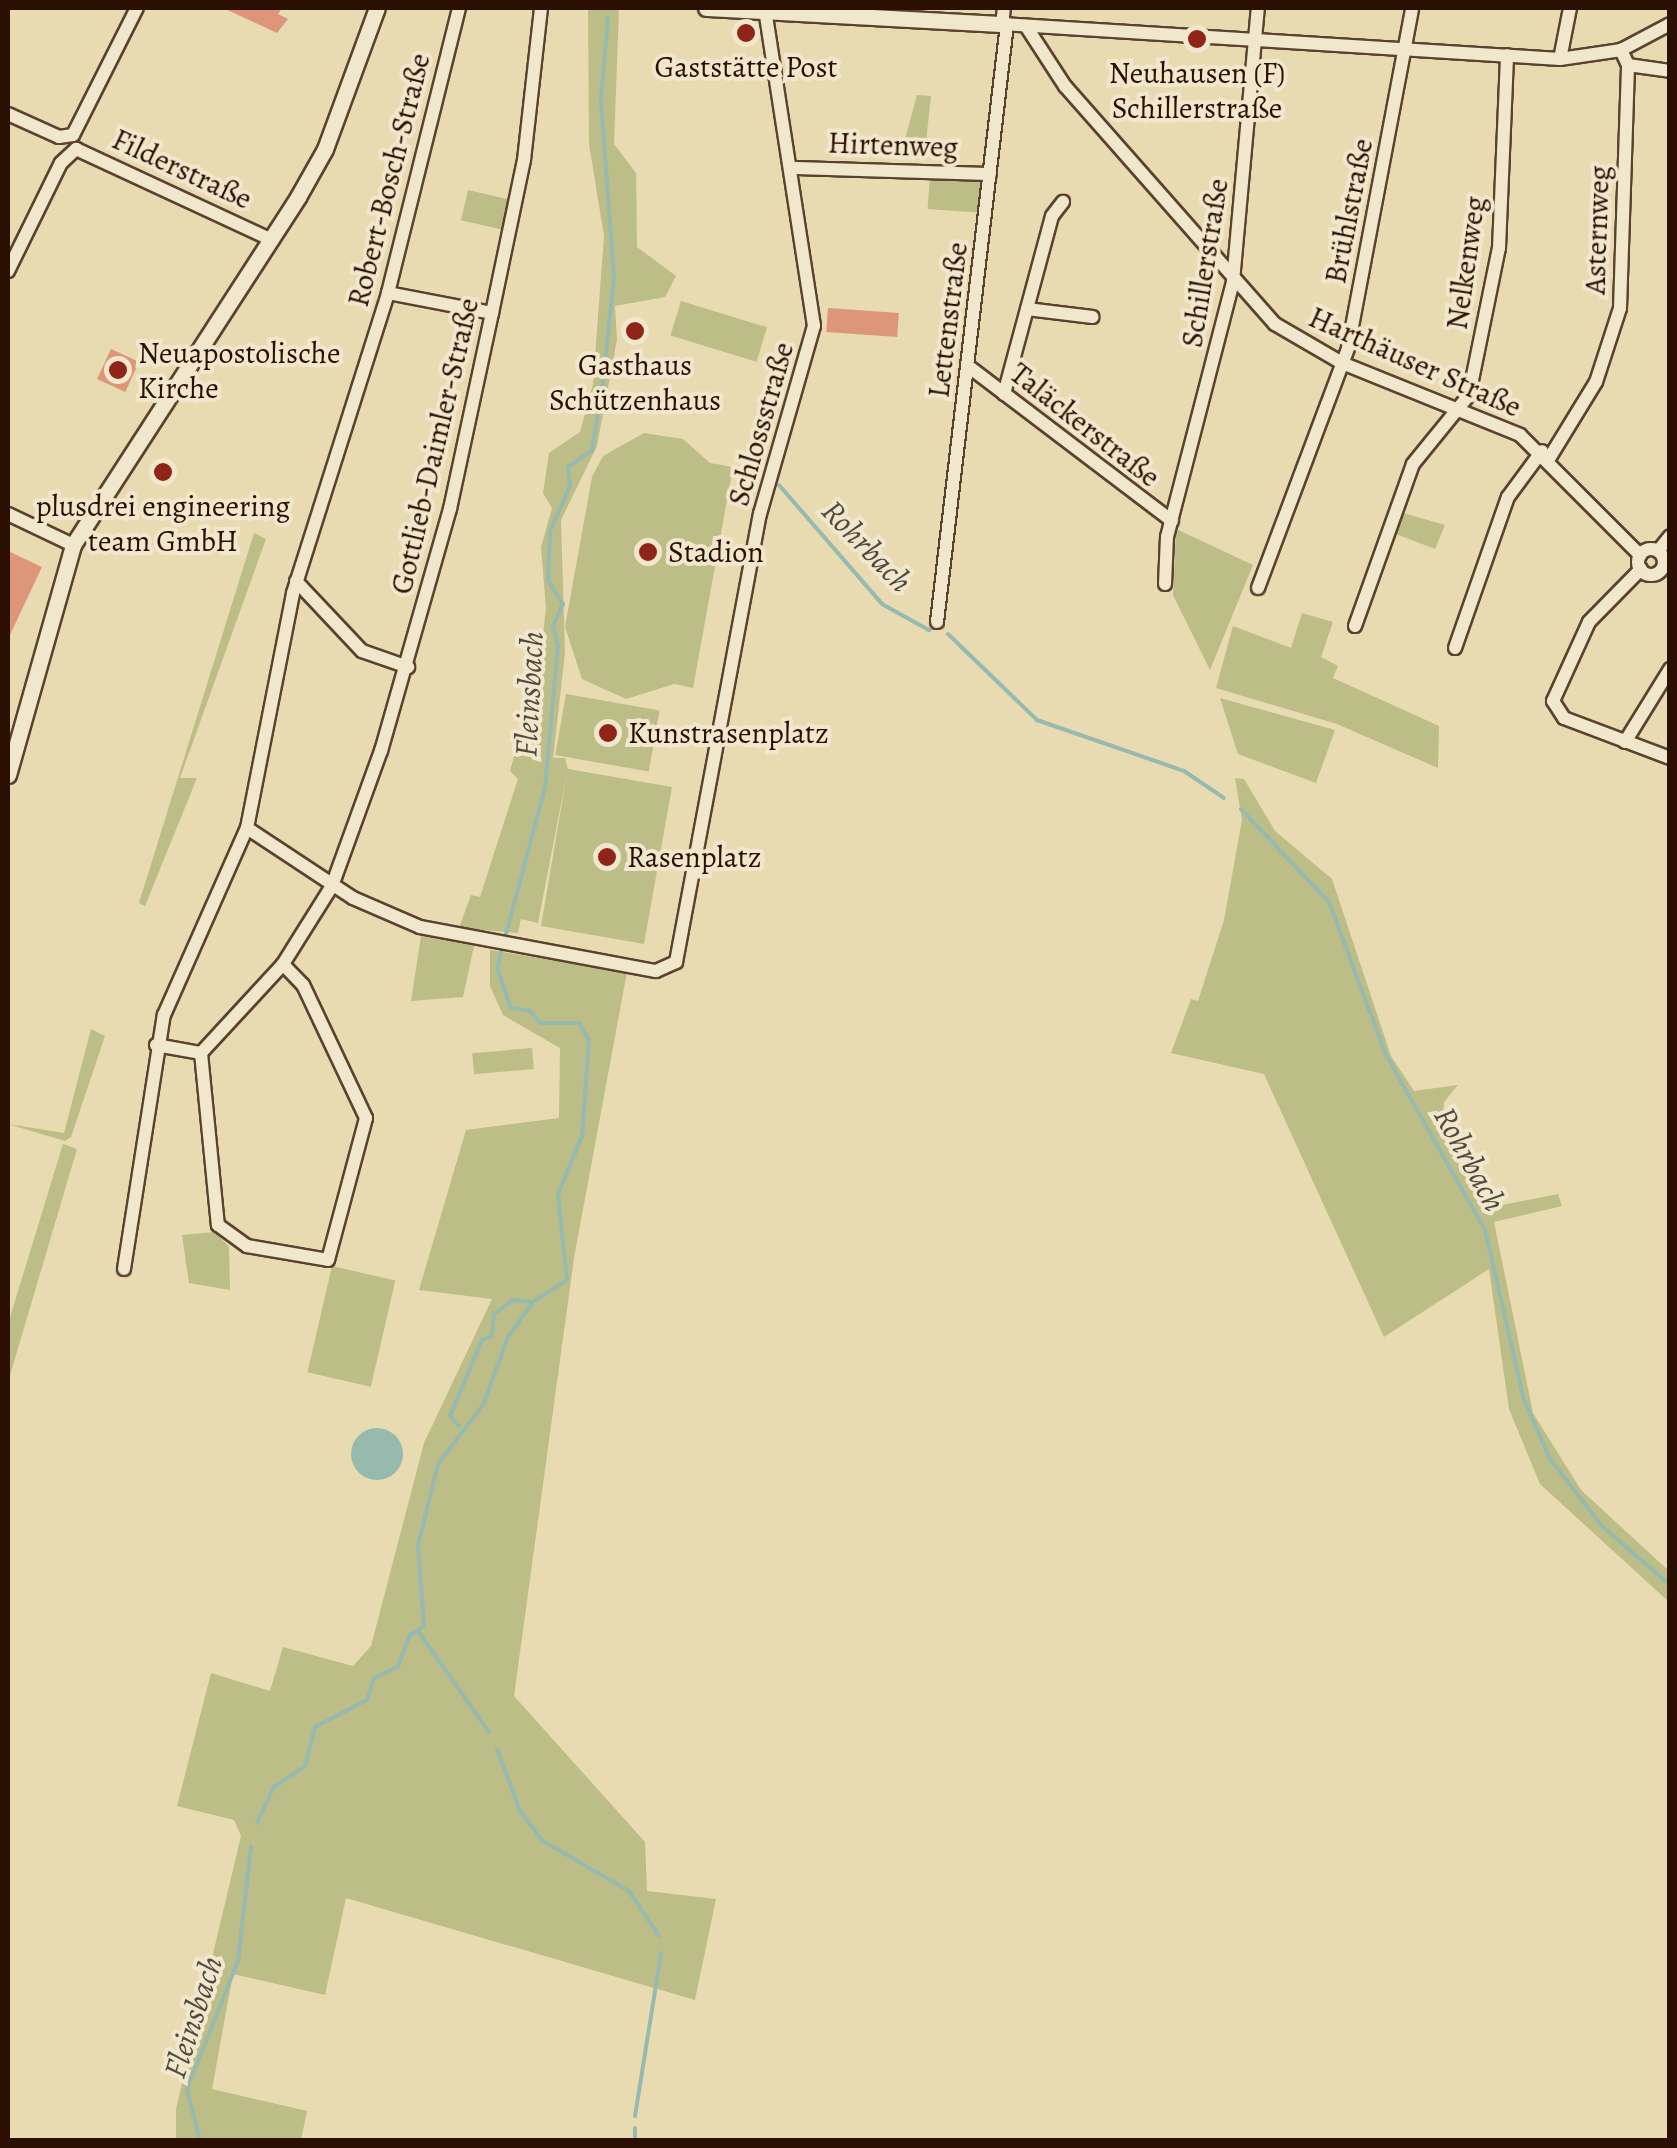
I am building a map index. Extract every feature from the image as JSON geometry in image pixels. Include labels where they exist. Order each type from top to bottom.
[{"type":"street","points":[[8,272],[137,8]]},
{"type":"street","points":[[8,775],[73,546],[324,149],[377,8]]},
{"type":"street","name":"Robert-Bosch-Straße","points":[[124,1269],[156,1044],[247,828],[296,580],[388,294],[459,8]]},
{"type":"street","name":"Gottlieb-Daimler-Straße","points":[[201,1053],[283,964],[332,886],[408,667],[524,160],[540,8]]},
{"type":"street","points":[[706,8],[1004,19],[1026,26],[1257,44],[1560,59],[1620,50],[1670,24]]},
{"type":"street","name":"Schillerstraße","points":[[1165,584],[1172,521],[1233,281],[1258,8]]},
{"type":"street","name":"Brühlstraße","points":[[1258,588],[1342,363],[1412,8]]},
{"type":"street","points":[[1560,59],[1570,8]]},
{"type":"street","name":"Schlossstraße","points":[[332,886],[394,918],[482,940],[656,971],[673,966],[760,514],[814,326],[794,168],[760,10]]},
{"type":"street","name":"Lettenstraße","points":[[938,622],[968,366],[983,173],[1004,19]]},
{"type":"street","name":"Harthäuser Straße","points":[[1026,26],[1045,60],[1233,281],[1294,338],[1342,363],[1457,409],[1546,454],[1641,562]]},
{"type":"street","name":"Asternweg","points":[[1455,648],[1508,497],[1546,454],[1596,382],[1620,308],[1628,65],[1620,50]]},
{"type":"street","name":"Nelkenweg","points":[[1355,626],[1413,464],[1469,395],[1499,248],[1507,55]]},
{"type":"street","points":[[1628,65],[1670,70]]},
{"type":"street","name":"Filderstraße","points":[[8,114],[270,239]]},
{"type":"street","name":"Hirtenweg","points":[[794,168],[983,173]]},
{"type":"street","points":[[1004,394],[1052,216],[1063,202]]},
{"type":"street","points":[[388,294],[492,313]]},
{"type":"street","points":[[1027,309],[1093,317]]},
{"type":"street","name":"Taläckerstraße","points":[[968,366],[1172,521]]},
{"type":"street","points":[[8,514],[73,546]]},
{"type":"street","points":[[1670,536],[1658,551],[1641,562],[1588,622],[1553,700],[1564,718],[1670,758]]},
{"type":"street","points":[[1641,562],[1653,574],[1666,566],[1658,551]]},
{"type":"street","points":[[296,580],[362,651],[408,667]]},
{"type":"street","points":[[1626,742],[1670,669]]},
{"type":"street","points":[[247,828],[332,886]]},
{"type":"street","points":[[156,1044],[201,1053],[218,1225],[247,1246],[328,1260],[366,1118],[303,984],[283,964]]},
{"type":"green space","points":[[588,8],[619,9],[614,144],[636,173],[637,247],[676,276],[665,297],[615,306],[617,339],[597,446],[561,520],[565,653],[553,758],[565,758],[568,769],[672,787],[644,944],[541,926],[567,773],[538,923],[521,919],[518,933],[459,928],[471,895],[480,897],[518,779],[510,771],[522,728],[534,715],[546,608],[541,547],[552,508],[543,493],[549,453],[580,432],[593,384],[604,236],[589,144]]},
{"type":"green space","points":[[917,95],[931,96],[924,160],[900,158]]},
{"type":"green space","points":[[930,175],[984,179],[981,213],[928,209]]},
{"type":"green space","points":[[468,190],[511,200],[504,230],[461,220]]},
{"type":"green space","points":[[681,301],[767,327],[757,362],[670,335]]},
{"type":"green space","name":"Stadion","points":[[644,433],[683,439],[710,463],[733,467],[693,688],[674,684],[626,699],[582,679],[565,627],[592,477],[603,456]]},
{"type":"green space","points":[[1403,513],[1445,525],[1435,549],[1396,534]]},
{"type":"green space","points":[[1176,529],[1253,565],[1210,670],[1173,595]]},
{"type":"green space","points":[[254,533],[266,539],[180,778],[197,778],[145,906],[139,903]]},
{"type":"green space","points":[[1302,613],[1333,622],[1321,657],[1338,666],[1333,678],[1439,726],[1438,768],[1337,724],[1216,688],[1233,626],[1291,648]]},
{"type":"green space","name":"Kunstrasenplatz","points":[[566,694],[660,710],[649,772],[555,755]]},
{"type":"green space","points":[[1220,698],[1335,730],[1316,783],[1238,754]]},
{"type":"green space","points":[[1235,778],[1244,779],[1275,831],[1332,879],[1391,1056],[1414,1091],[1458,1085],[1444,1102],[1442,1135],[1466,1177],[1483,1183],[1497,1206],[1558,1194],[1562,1206],[1494,1222],[1533,1413],[1581,1490],[1669,1571],[1669,1602],[1540,1484],[1509,1409],[1489,1269],[1384,1337],[1264,1074],[1171,1053],[1191,999],[1198,1001],[1224,920],[1242,820]]},
{"type":"green space","points":[[421,936],[474,946],[463,997],[411,1001]]},
{"type":"green space","points":[[490,950],[627,972],[574,1258],[514,1696],[645,1842],[647,1891],[716,1899],[695,2000],[346,1898],[325,1995],[233,1974],[212,2089],[307,2111],[301,2140],[176,2140],[176,2109],[241,1836],[234,1820],[177,1806],[211,1673],[270,1691],[283,1647],[353,1666],[371,1646],[424,1443],[492,1299],[419,1290],[466,1130],[559,1118],[560,1048],[503,1015],[490,986]]},
{"type":"green space","points":[[91,1029],[105,1036],[71,1137],[65,1141],[8,1124],[64,1133]]},
{"type":"green space","points":[[532,1048],[534,1069],[474,1074],[472,1053]]},
{"type":"green space","points":[[63,1144],[77,1149],[8,1382],[8,1324]]},
{"type":"green space","points":[[215,1232],[229,1247],[230,1290],[189,1283],[182,1235]]},
{"type":"green space","points":[[332,1266],[395,1281],[371,1387],[307,1372]]},
{"type":"water","points":[[377,1428],[395,1436],[403,1454],[395,1472],[377,1480],[359,1472],[351,1454],[359,1436]]},
{"type":"building","points":[[223,8],[282,8],[278,14],[288,19],[277,33]]},
{"type":"building","points":[[828,308],[899,313],[897,337],[826,332]]},
{"type":"building","name":"Neuapostolische Kirche","points":[[111,349],[139,362],[125,392],[97,379]]},
{"type":"building","points":[[8,551],[42,567],[8,639]]},
{"type":"waterway","name":"Fleinsbach","points":[[257,1823],[274,1787],[305,1766],[315,1727],[367,1700],[374,1678],[398,1667],[409,1636],[424,1626],[418,1546],[438,1464],[483,1405],[508,1337],[533,1302],[567,1280],[558,1194],[582,1136],[589,1040],[579,1023],[541,1023],[530,1011],[511,1008],[497,968],[545,788],[558,646],[553,626],[563,604],[548,581],[550,531],[570,486],[568,467],[592,450],[603,381],[614,278],[601,99],[608,17]]},
{"type":"waterway","name":"Rohrbach","points":[[779,485],[882,604],[929,630]]},
{"type":"waterway","name":"Rohrbach","points":[[948,634],[1037,720],[1184,771],[1224,798]]},
{"type":"waterway","name":"Rohrbach","points":[[1241,809],[1329,902],[1386,1055],[1485,1230],[1524,1400],[1550,1459],[1602,1526],[1670,1585]]},
{"type":"waterway","name":"Fleinsbach","points":[[459,1426],[450,1416],[482,1340],[492,1336],[494,1314],[513,1300],[532,1302]]},
{"type":"waterway","points":[[418,1631],[489,1732]]},
{"type":"waterway","points":[[497,1749],[520,1811],[543,1841],[629,1891],[659,1936]]},
{"type":"waterway","name":"Fleinsbach","points":[[200,2140],[187,2089],[238,1961],[251,1847]]},
{"type":"waterway","points":[[635,2116],[661,1953]]},
{"type":"waterway","points":[[635,2128],[635,2140]]},
{"type":"place","name":"Gaststätte Post","points":[[746,33]]},
{"type":"place","name":"Neuhausen (F) Schillerstraße","points":[[1197,39]]},
{"type":"place","name":"Gasthaus Schützenhaus","points":[[635,331]]},
{"type":"place","name":"Neuapostolische Kirche","points":[[118,370]]},
{"type":"place","name":"plusdrei engineering team GmbH","points":[[163,472]]},
{"type":"place","name":"Stadion","points":[[648,552]]},
{"type":"place","name":"Kunstrasenplatz","points":[[608,733]]},
{"type":"place","name":"Rasenplatz","points":[[607,857]]}]
